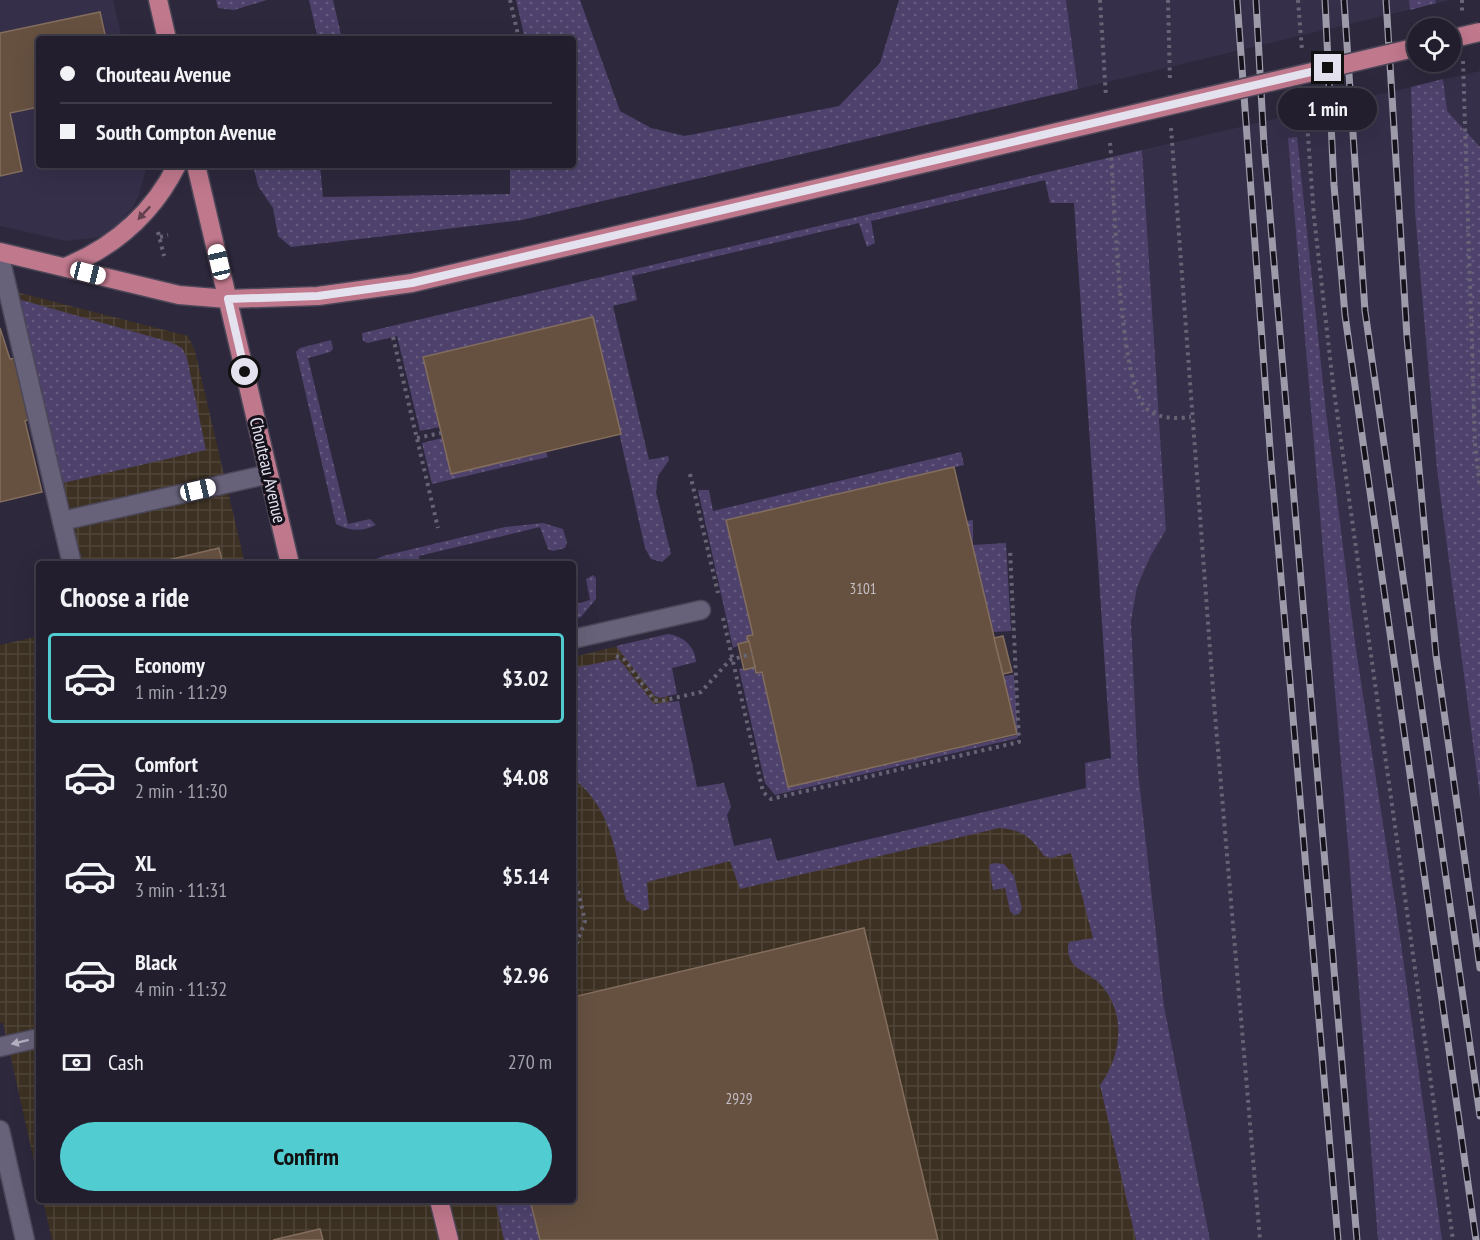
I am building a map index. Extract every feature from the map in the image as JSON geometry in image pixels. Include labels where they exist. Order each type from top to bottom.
[{"type":"main road","points":[[158,0],[166,36]]},
{"type":"main road","points":[[1461,36],[1480,32]]},
{"type":"main road","points":[[0,252],[173,294],[228,299],[318,296],[412,283],[1407,50]]},
{"type":"main road","points":[[65,267],[88,258],[127,231],[156,200],[175,168]]},
{"type":"main road","name":"Chouteau Avenue","points":[[197,168],[289,561]]},
{"type":"main road","points":[[440,1203],[449,1240]]},
{"type":"street","points":[[0,257],[71,561]]},
{"type":"street","points":[[62,521],[269,474]]},
{"type":"street","points":[[576,638],[700,610]]},
{"type":"street","points":[[0,1047],[36,1039]]},
{"type":"street","points":[[0,1130],[25,1240]]},
{"type":"path","points":[[510,0],[518,36]]},
{"type":"path","points":[[1100,0],[1107,109]]},
{"type":"path","points":[[1168,0],[1170,84]]},
{"type":"path","points":[[1298,0],[1302,57]]},
{"type":"path","points":[[1462,0],[1462,23]]},
{"type":"path","points":[[1462,58],[1474,432],[1480,488]]},
{"type":"path","points":[[1305,91],[1314,217],[1333,384],[1453,1240]]},
{"type":"path","points":[[1170,120],[1191,417],[1260,1240]]},
{"type":"path","points":[[1109,131],[1125,337],[1135,390],[1145,408],[1165,417],[1191,417]]},
{"type":"path","points":[[154,223],[164,256]]},
{"type":"path","points":[[160,237],[168,235]]},
{"type":"path","points":[[393,337],[438,528]]},
{"type":"path","points":[[417,438],[441,433]]},
{"type":"path","points":[[690,474],[719,601]]},
{"type":"path","points":[[722,612],[763,792],[771,799],[1019,742],[1010,549]]},
{"type":"path","points":[[613,656],[621,657],[654,700],[661,701],[701,692],[733,659],[752,654]]},
{"type":"path","points":[[576,882],[585,921],[576,945]]},
{"type":"shaded area","points":[[0,0],[113,0],[121,36],[36,36],[36,168],[146,168],[139,195],[132,208],[117,226],[99,237],[66,241],[0,226]]},
{"type":"shaded area","points":[[216,0],[267,0],[234,10],[218,8]]},
{"type":"shaded area","points":[[309,0],[333,0],[341,36],[317,36]]},
{"type":"shaded area","points":[[516,0],[580,0],[620,111],[651,128],[685,136],[839,106],[880,63],[899,0],[1066,0],[1078,89],[522,220],[291,247],[278,236],[273,208],[258,186],[254,168],[320,168],[323,197],[510,194],[510,168],[576,168],[576,36],[524,36]]},
{"type":"shaded area","points":[[1066,0],[1450,0],[1078,89]]},
{"type":"shaded area","points":[[1409,0],[1435,0],[1436,3],[1410,10]]},
{"type":"shaded area","points":[[1480,71],[1480,1240],[1210,1240],[1164,1006],[1138,771],[1131,622],[1137,587],[1150,557],[1166,530],[1142,150]]},
{"type":"shaded area","points":[[1443,79],[1447,111],[1480,147],[1480,797],[1437,469],[1415,212],[1411,87]]},
{"type":"shaded area","points":[[1297,137],[1326,412],[1356,650],[1396,908],[1442,1240],[1378,1240],[1348,844],[1288,138]]},
{"type":"shaded area","points":[[1142,150],[1166,530],[1150,557],[1137,587],[1131,622],[1138,771],[1164,1006],[1210,1240],[1136,1240],[1100,1085],[1113,1061],[1117,1047],[1117,1020],[1114,1007],[1108,994],[1096,981],[1074,965],[1068,952],[1069,942],[1093,938],[1071,853],[1051,858],[1044,856],[1025,836],[1014,830],[999,828],[740,889],[730,861],[647,882],[649,909],[643,911],[626,900],[615,849],[604,818],[597,804],[576,781],[576,667],[619,659],[654,704],[679,701],[697,787],[724,783],[731,807],[727,815],[734,846],[771,838],[777,861],[1086,788],[1085,763],[1111,758],[1074,203],[1050,203],[1045,180],[871,221],[875,243],[867,247],[859,223],[632,276],[637,300],[613,306],[649,460],[668,456],[669,460],[658,476],[656,492],[671,554],[662,562],[651,559],[645,548],[593,317],[440,427],[420,431],[397,336],[368,343],[363,341],[362,333]]},
{"type":"shaded area","points":[[12,291],[188,336],[195,351],[244,561],[77,561]]},
{"type":"shaded area","points":[[18,299],[170,342],[182,348],[187,358],[206,450],[63,483]]},
{"type":"shaded area","points":[[331,340],[333,349],[330,352],[308,358],[348,524],[370,519],[376,525],[361,530],[336,524],[296,352],[300,348]]},
{"type":"shaded area","points":[[442,438],[451,474],[546,452],[548,457],[432,484],[422,443]]},
{"type":"shaded area","points":[[961,452],[964,465],[727,520],[753,635],[748,636],[749,641],[733,648],[698,490],[709,490],[713,511]]},
{"type":"shaded area","points":[[973,520],[973,545],[1006,543],[1011,631],[993,632],[967,521]]},
{"type":"shaded area","points":[[543,523],[563,529],[567,542],[565,548],[553,551],[548,549],[540,527],[419,556],[420,561],[372,561],[383,556],[505,527]]},
{"type":"shaded area","points":[[593,575],[596,578],[596,599],[581,617],[576,619],[576,604],[590,600],[586,579]]},
{"type":"shaded area","points":[[668,634],[679,637],[691,647],[696,662],[672,668],[677,694],[660,698],[655,696],[616,646]]},
{"type":"shaded area","points":[[36,637],[36,1170],[3,1023],[0,1023],[0,645]]},
{"type":"shaded area","points":[[655,637],[692,800],[720,794],[741,883],[1114,796],[1154,1240],[52,1240],[44,1203],[576,1203],[576,656]]},
{"type":"shaded area","points":[[755,667],[756,673],[762,672],[789,787],[1017,735],[1003,676],[1014,675],[1018,738],[775,795],[765,783],[739,669]]},
{"type":"shaded area","points":[[1004,864],[1014,876],[1022,909],[1019,914],[1014,915],[1010,911],[1005,888],[993,890],[989,865]]},
{"type":"shaded area","points":[[496,1203],[531,1203],[540,1240],[504,1240]]},
{"type":"building","points":[[100,12],[105,36],[36,36],[36,108],[10,113],[22,171],[0,176],[0,33]]},
{"type":"building","points":[[593,317],[621,434],[451,474],[423,357]]},
{"type":"building","points":[[0,328],[10,359],[16,358],[30,419],[25,421],[42,492],[0,502]]},
{"type":"building","points":[[954,467],[1017,734],[788,787],[762,672],[756,673],[747,636],[753,635],[726,520]]},
{"type":"building","points":[[219,548],[222,561],[168,561]]},
{"type":"building","points":[[1003,636],[1012,672],[1003,674],[994,638]]},
{"type":"building","points":[[749,641],[755,667],[744,670],[738,644]]},
{"type":"building","points":[[864,928],[938,1240],[540,1240],[531,1203],[576,1203],[576,996]]},
{"type":"building","points":[[320,1229],[323,1240],[273,1240]]},
{"type":"railway","points":[[1237,0],[1271,462],[1338,1240]]},
{"type":"railway","points":[[1256,0],[1264,145],[1357,1240]]},
{"type":"railway","points":[[1325,0],[1334,185],[1345,315],[1476,1240]]},
{"type":"railway","points":[[1344,0],[1365,311],[1480,1116]]},
{"type":"railway","points":[[1386,0],[1407,337],[1436,655],[1480,968]]},
{"type":"route","points":[[245,372],[228,299],[270,300],[318,296],[412,283],[1328,68]]}]
